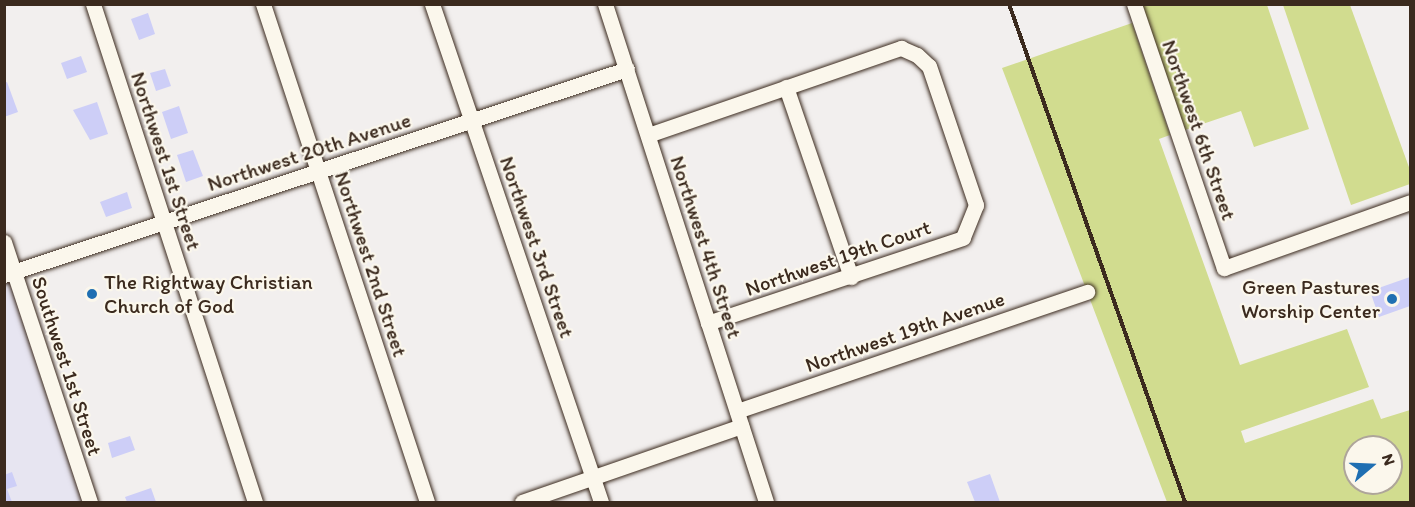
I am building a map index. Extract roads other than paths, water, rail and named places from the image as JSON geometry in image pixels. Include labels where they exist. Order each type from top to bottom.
[{"type":"street","name":"Northwest 1st Street","points":[[93,4],[255,502]]},
{"type":"street","name":"Northwest 2nd Street","points":[[263,4],[427,502]]},
{"type":"street","name":"Northwest 3rd Street","points":[[432,4],[601,502]]},
{"type":"street","name":"Northwest 4th Street","points":[[605,4],[766,502]]},
{"type":"street","name":"Northwest 6th Street","points":[[1134,4],[1224,268],[1410,202]]},
{"type":"street","name":"Northwest 19th Court","points":[[708,323],[963,238],[972,222],[976,205],[929,66],[917,55],[901,48],[786,87]]},
{"type":"street","name":"Northwest 20th Avenue","points":[[9,273],[627,69]]},
{"type":"street","points":[[648,135],[786,87],[851,277]]},
{"type":"street","name":"Southwest 1st Street","points":[[4,242],[9,273],[90,502]]},
{"type":"street","name":"Northwest 19th Avenue","points":[[522,502],[593,478],[739,418],[1087,292]]},
{"type":"railway","points":[[1009,4],[1185,502]]},
{"type":"place","name":"The Rightway Christian Church of God","points":[[92,294]]},
{"type":"place","name":"Green Pastures Worship Center","points":[[1392,299]]}]
